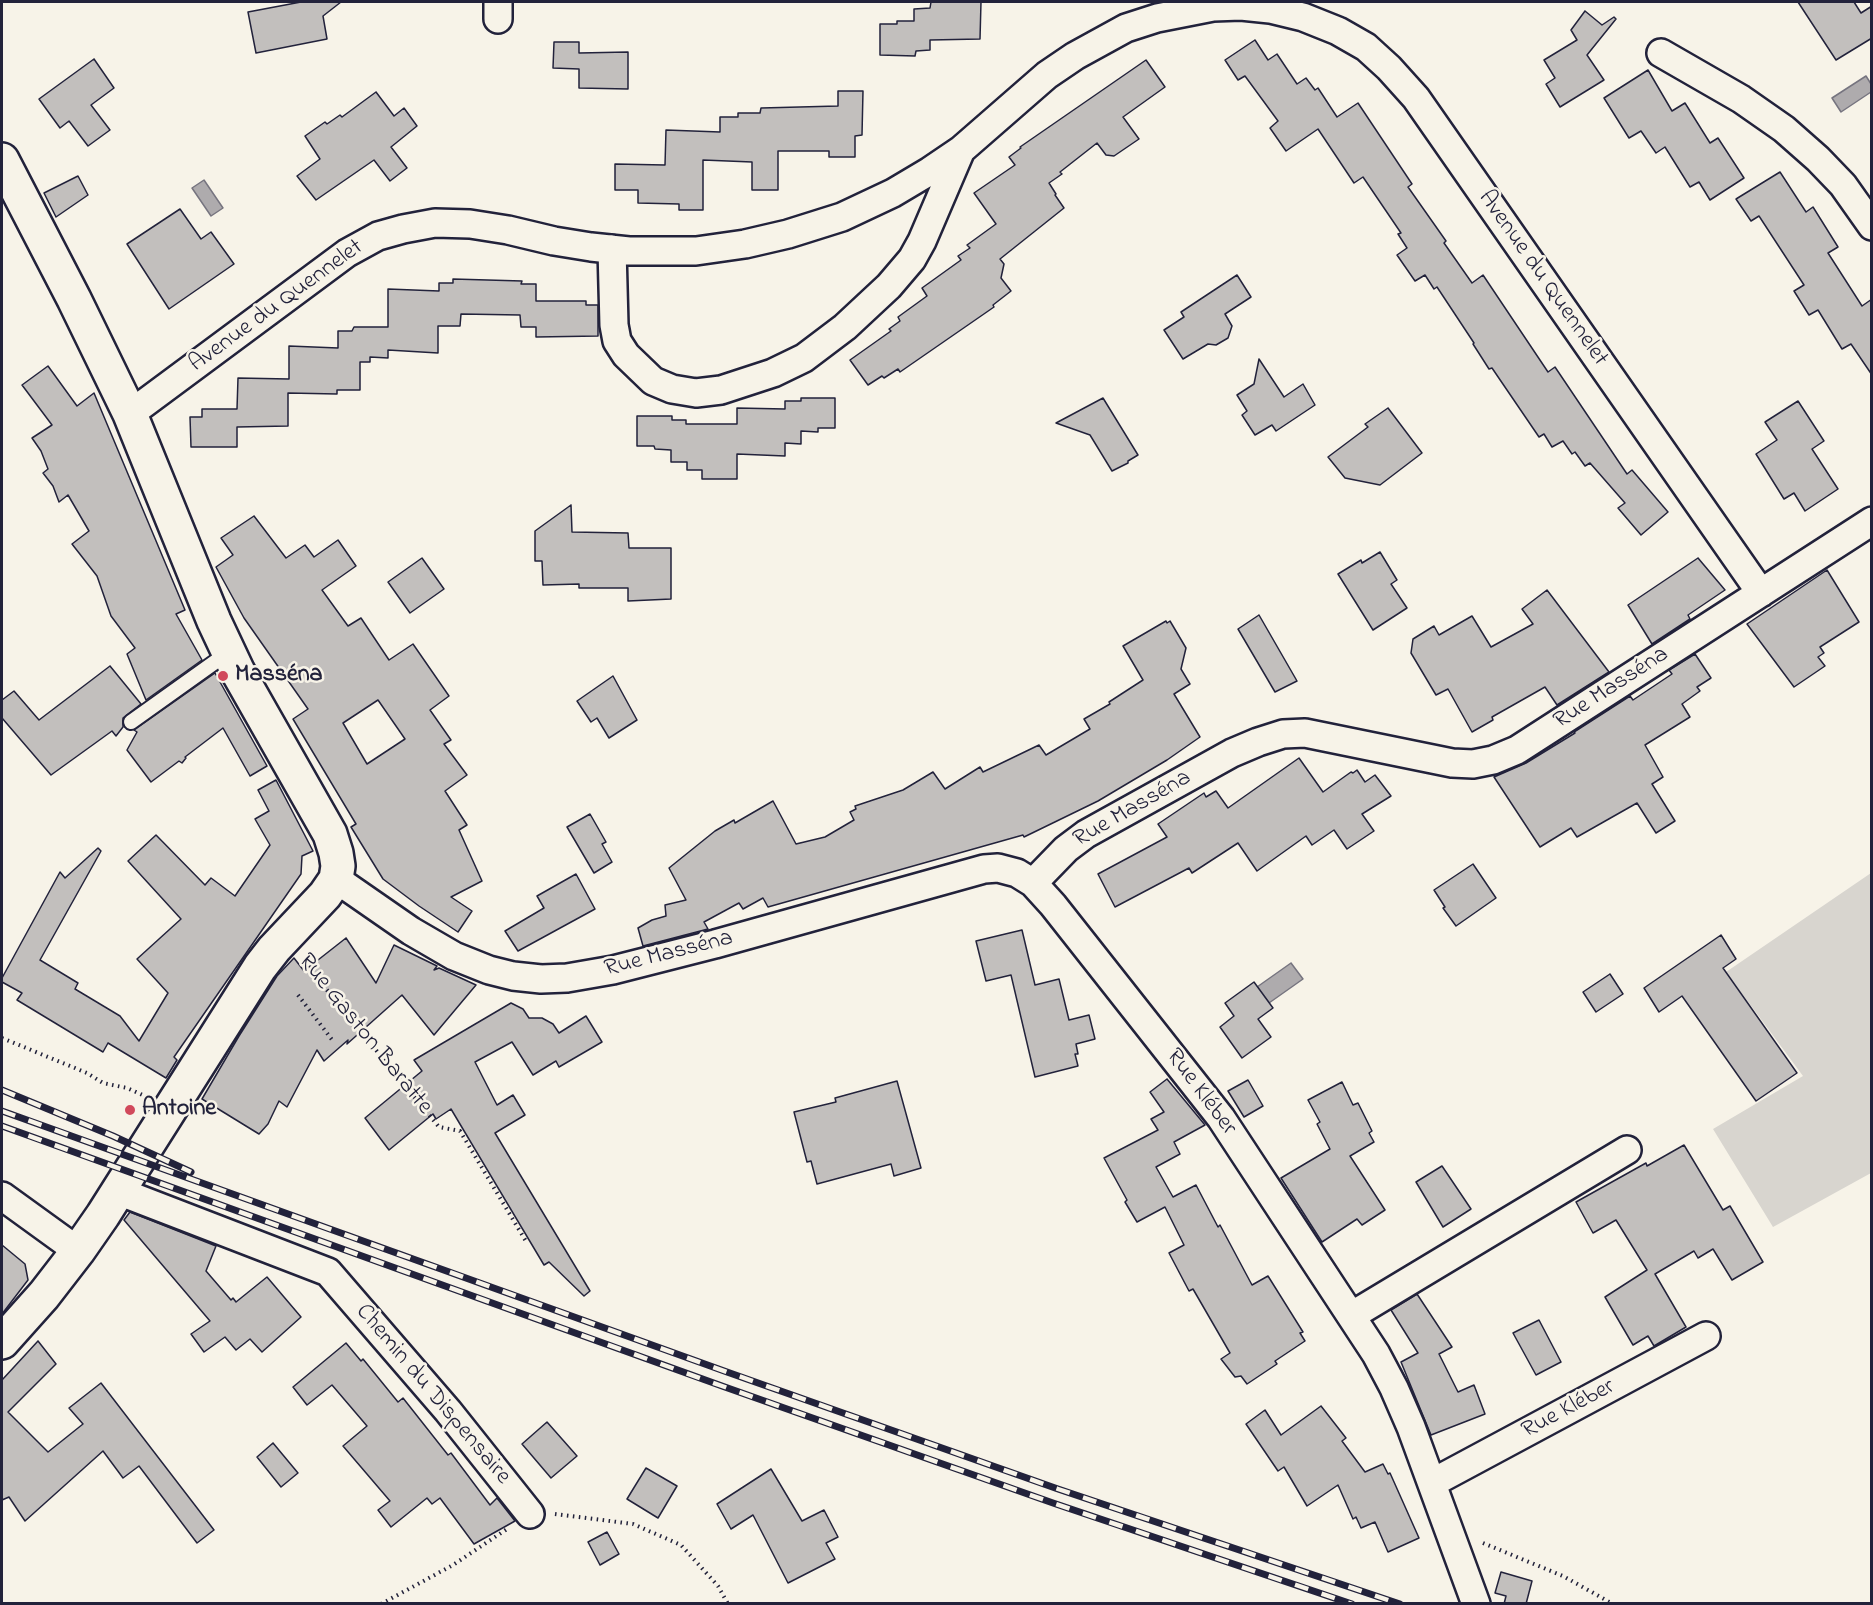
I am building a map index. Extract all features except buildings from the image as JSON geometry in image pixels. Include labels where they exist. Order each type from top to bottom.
[{"type":"street","name":"Avenue du Quennelet","points":[[130,414],[347,253],[378,236],[435,223],[470,224],[554,241],[612,249],[696,251],[745,244],[788,234],[842,217],[893,193],[930,171],[961,150],[1047,75],[1092,45],[1126,28],[1157,18],[1213,7],[1241,6],[1270,9],[1282,7],[1338,31],[1366,47],[1416,98],[1761,593]]},
{"type":"street","points":[[1661,53],[1741,99],[1784,129],[1843,185],[1872,226]]},
{"type":"street","name":"Avenue du Quennelet","points":[[612,249],[614,325],[617,341],[626,355],[653,381],[672,389],[696,393],[721,390],[773,373],[804,357],[845,327],[889,286],[912,259],[922,241],[961,150]]},
{"type":"street","points":[[2,160],[130,414],[187,558],[238,672],[330,834],[338,866],[336,879]]},
{"type":"street","name":"Rue Masséna","points":[[336,879],[405,928],[454,956],[489,970],[541,980],[613,970],[984,869],[998,868],[1017,873],[1034,883],[1066,849],[1086,834],[1232,753],[1283,734],[1305,733],[1452,763],[1473,764],[1493,760],[1517,750],[1872,521]]},
{"type":"street","name":"Rue Gaston Baratte","points":[[2,1342],[78,1251],[260,967],[325,895],[336,879]]},
{"type":"street","name":"Rue Kléber","points":[[1034,883],[1221,1118],[1376,1354],[1394,1388],[1432,1483],[1476,1604]]},
{"type":"street","points":[[1351,1316],[1627,1150]]},
{"type":"street","name":"Chemin du Dispensaire","points":[[118,1191],[328,1272],[448,1411],[530,1514]]},
{"type":"street","points":[[2,1196],[78,1251]]},
{"type":"street","name":"Rue Kléber","points":[[1432,1483],[1706,1336]]},
{"type":"lane","points":[[131,722],[229,652]]},
{"type":"path","name":"Rue Gaston Baratte","points":[[284,938],[439,1127],[460,1131],[527,1243]]},
{"type":"path","name":"Rue Gaston Baratte","points":[[298,995],[333,1041]]},
{"type":"path","points":[[2,1038],[87,1073],[103,1083],[136,1092],[170,1108]]},
{"type":"path","points":[[381,1604],[453,1564],[530,1514],[558,1514],[633,1524],[681,1545],[718,1586],[728,1604]]},
{"type":"path","points":[[1449,1529],[1563,1576],[1612,1604]]},
{"type":"shaded area","points":[[1866,76],[1871,84],[1871,92],[1841,112],[1832,98]]},
{"type":"shaded area","points":[[204,180],[223,208],[211,216],[192,188]]},
{"type":"shaded area","points":[[1871,873],[1871,1173],[1773,1227],[1713,1129],[1803,1076],[1726,972]]},
{"type":"shaded area","points":[[1291,963],[1303,979],[1269,1003],[1257,987]]},
{"type":"railway","points":[[2,1090],[113,1136],[191,1172]]},
{"type":"railway","points":[[2,1111],[1058,1489],[1400,1604]]},
{"type":"railway","points":[[2,1126],[722,1386],[1053,1503],[1352,1604]]},
{"type":"place","name":"Masséna","points":[[223,676]]},
{"type":"place","name":"Antoine","points":[[130,1110]]}]
